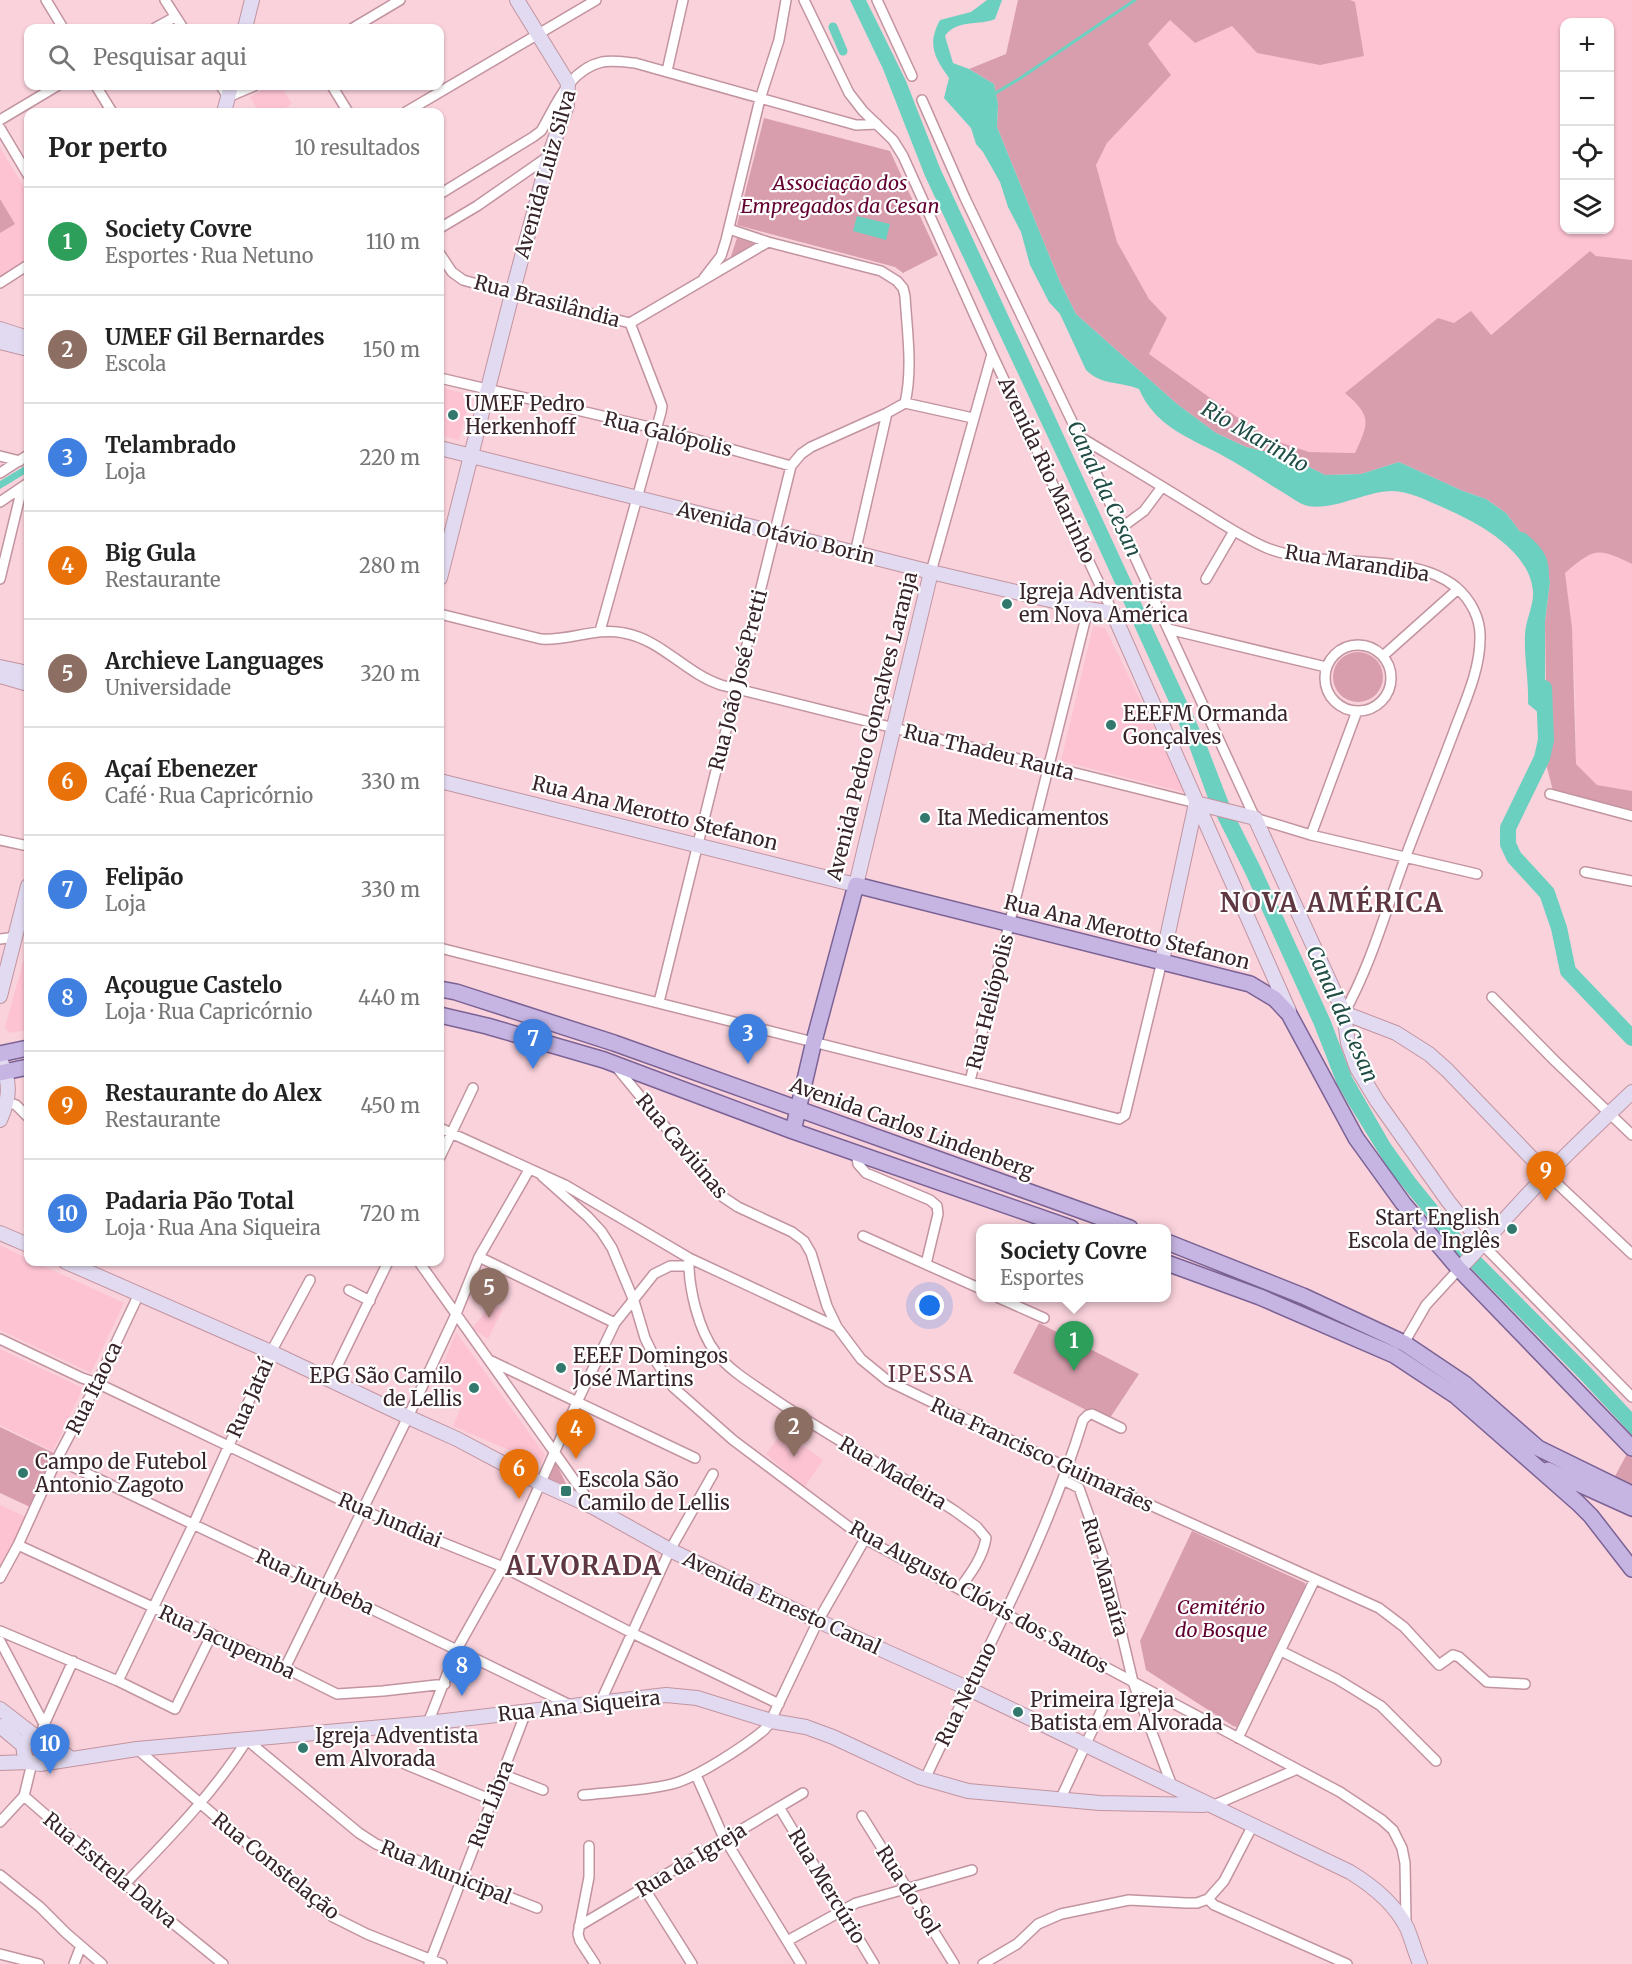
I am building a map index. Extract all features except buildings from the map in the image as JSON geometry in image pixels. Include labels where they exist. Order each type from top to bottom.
[{"type":"main road","name":"Rua Ana Merotto Stefanon","points":[[856,885],[1250,984],[1275,999],[1293,1020],[1356,1138],[1404,1203],[1461,1267],[1632,1448]]},
{"type":"main road","name":"Avenida Pedro Gonçalves Laranja","points":[[793,1131],[800,1110],[814,1041],[856,885]]},
{"type":"main road","name":"Avenida Carlos Lindenberg","points":[[444,990],[614,1043],[1119,1224]]},
{"type":"main road","name":"Avenida Carlos Lindenberg","points":[[444,1016],[614,1063],[793,1131],[1060,1224]]},
{"type":"main road","points":[[0,1054],[24,1049]]},
{"type":"main road","points":[[2,1068],[24,1067]]},
{"type":"main road","points":[[1171,1244],[1303,1296],[1404,1343],[1465,1384],[1585,1510],[1632,1569]]},
{"type":"main road","points":[[1171,1264],[1260,1297],[1394,1355],[1456,1396],[1524,1447],[1537,1465],[1597,1486],[1632,1494]]},
{"type":"main road","points":[[1597,1486],[1632,1508]]},
{"type":"street","points":[[46,0],[61,24]]},
{"type":"street","points":[[165,0],[180,24]]},
{"type":"street","points":[[246,24],[252,0]]},
{"type":"street","points":[[360,24],[400,0]]},
{"type":"street","points":[[444,192],[541,131],[568,83],[517,0]]},
{"type":"street","points":[[444,89],[596,0]]},
{"type":"street","points":[[667,71],[683,0]]},
{"type":"street","points":[[704,278],[721,256],[729,229],[760,99],[779,40],[786,0]]},
{"type":"street","name":"Avenida Rio Marinho","points":[[804,0],[849,93],[893,140],[903,156],[992,354],[1113,613],[1293,1020]]},
{"type":"street","points":[[877,0],[912,76]]},
{"type":"street","points":[[163,24],[176,17]]},
{"type":"street","name":"Avenida Luiz Silva","points":[[444,562],[549,156],[567,105],[568,83],[589,67],[602,62],[635,63],[856,125],[877,124]]},
{"type":"street","points":[[0,120],[50,90]]},
{"type":"street","points":[[98,90],[110,108]]},
{"type":"street","points":[[224,108],[226,90]]},
{"type":"street","points":[[334,90],[346,108]]},
{"type":"street","points":[[413,108],[443,90]]},
{"type":"street","points":[[922,100],[965,198],[1079,436],[1344,1013],[1346,1034],[1357,1068],[1377,1101],[1480,1248],[1632,1397]]},
{"type":"street","points":[[0,128],[24,168]]},
{"type":"street","points":[[444,226],[477,206],[549,156]]},
{"type":"street","points":[[729,229],[768,242],[881,271],[897,281],[903,288],[905,296],[909,372],[905,403]]},
{"type":"street","points":[[600,631],[658,429],[662,406],[630,323],[768,242]]},
{"type":"street","name":"Rua Brasilândia","points":[[444,259],[459,278],[512,294],[630,323]]},
{"type":"street","points":[[0,283],[24,268]]},
{"type":"street","points":[[0,330],[24,337]]},
{"type":"street","points":[[0,342],[24,349]]},
{"type":"street","name":"Avenida Pedro Gonçalves Laranja","points":[[856,885],[931,572],[992,354]]},
{"type":"street","name":"Rua Galópolis","points":[[444,379],[658,429],[791,466]]},
{"type":"street","points":[[791,466],[801,454],[811,447],[905,403],[973,418]]},
{"type":"street","points":[[855,553],[887,413]]},
{"type":"street","name":"Rua Marandiba","points":[[1079,436],[1234,531],[1267,548],[1312,559],[1414,568],[1434,574],[1458,589],[1470,603],[1480,626],[1478,659],[1469,693],[1406,856],[1365,972],[1344,1013]]},
{"type":"street","name":"Avenida Otávio Borin","points":[[444,449],[931,572],[1113,613]]},
{"type":"street","points":[[0,456],[24,458]]},
{"type":"street","points":[[0,473],[24,458]]},
{"type":"street","name":"Rua João José Pretti","points":[[659,1002],[791,466]]},
{"type":"street","points":[[0,502],[24,487]]},
{"type":"street","points":[[1121,528],[1144,510],[1162,487]]},
{"type":"street","points":[[0,579],[24,490]]},
{"type":"street","points":[[1206,579],[1234,531]]},
{"type":"street","points":[[1384,656],[1458,589]]},
{"type":"street","name":"Rua Heliópolis","points":[[970,1081],[1088,609]]},
{"type":"street","name":"Rua Thadeu Rauta","points":[[444,615],[541,639],[600,631],[625,633],[661,648],[701,676],[736,689],[1237,813],[1311,835],[1477,874]]},
{"type":"street","points":[[1168,629],[1326,668]]},
{"type":"street","points":[[1357,644],[1376,649],[1384,656],[1392,673],[1389,692],[1376,706],[1358,711],[1341,706],[1334,701],[1326,685],[1326,668],[1338,651],[1357,644]]},
{"type":"street","points":[[0,667],[24,672]]},
{"type":"street","points":[[0,676],[24,683]]},
{"type":"street","points":[[1311,835],[1358,711]]},
{"type":"street","name":"Rua Ana Merotto Stefanon","points":[[444,782],[856,885]]},
{"type":"street","points":[[1550,794],[1632,816]]},
{"type":"street","points":[[444,949],[524,971],[659,1002],[1122,1118],[1125,1115],[1162,962],[1196,803]]},
{"type":"street","points":[[0,840],[24,845]]},
{"type":"street","points":[[1585,872],[1632,881]]},
{"type":"street","points":[[0,996],[24,903]]},
{"type":"street","points":[[0,939],[16,936]]},
{"type":"street","points":[[1492,997],[1632,1135]]},
{"type":"street","points":[[1344,1013],[1396,1033],[1429,1054],[1547,1174],[1632,1254]]},
{"type":"street","points":[[1346,1034],[1362,1020]]},
{"type":"street","name":"Rua Caviúnas","points":[[614,1063],[723,1197],[735,1206],[792,1232],[804,1241],[812,1253],[827,1306],[837,1327]]},
{"type":"street","points":[[0,1120],[8,1102],[9,1092],[2,1068]]},
{"type":"street","points":[[444,1149],[473,1088]]},
{"type":"street","points":[[1404,1343],[1426,1305],[1547,1174],[1632,1092]]},
{"type":"street","points":[[8,1102],[16,1105],[24,1113]]},
{"type":"street","points":[[444,1129],[542,1176]]},
{"type":"street","points":[[856,1152],[858,1164],[866,1173],[930,1200],[937,1206],[938,1214],[926,1264]]},
{"type":"street","points":[[285,1668],[408,1418],[456,1314],[479,1257],[529,1170]]},
{"type":"street","name":"Rua Francisco Guimarães","points":[[542,1176],[565,1185],[689,1262],[837,1327],[861,1359],[888,1381],[1068,1468],[1379,1608],[1392,1616],[1439,1665],[1453,1655],[1459,1657],[1487,1682],[1525,1684]]},
{"type":"street","name":"Rua Augusto Clóvis dos Santos","points":[[542,1176],[588,1216],[612,1248],[634,1301],[645,1338],[657,1363],[673,1387],[733,1440],[865,1539],[1370,1810],[1393,1830],[1402,1848],[1406,1863],[1404,1895],[1407,1928]]},
{"type":"street","points":[[0,1233],[24,1243]]},
{"type":"street","points":[[863,1236],[976,1287]]},
{"type":"street","points":[[479,1257],[615,1323]]},
{"type":"street","points":[[428,1723],[457,1649],[503,1567],[615,1323],[654,1274],[670,1266],[689,1262]]},
{"type":"street","name":"Rua Madeira","points":[[689,1262],[695,1305],[704,1332],[716,1352],[736,1373],[810,1423],[955,1511],[971,1522],[986,1538],[972,1572],[960,1588]]},
{"type":"street","name":"Avenida Ernesto Canal","points":[[75,1266],[331,1379],[408,1418],[457,1439],[540,1483],[594,1507],[670,1550],[1143,1772],[1164,1794],[1212,1806],[1361,1878],[1388,1902],[1407,1928],[1420,1964]]},
{"type":"street","points":[[331,1379],[386,1266]]},
{"type":"street","points":[[422,1266],[594,1507]]},
{"type":"street","name":"Rua Jataí","points":[[118,1681],[193,1525],[271,1352],[310,1280]]},
{"type":"street","points":[[349,1290],[370,1301]]},
{"type":"street","name":"Rua Itaoca","points":[[0,1578],[139,1294]]},
{"type":"street","points":[[1008,1302],[1044,1318]]},
{"type":"street","name":"Rua Jundiai","points":[[0,1340],[97,1383],[362,1510],[503,1567],[779,1704]]},
{"type":"street","points":[[488,1360],[695,1458]]},
{"type":"street","name":"Rua Netuno","points":[[925,1779],[967,1688],[1006,1613],[1068,1468],[1083,1420],[1092,1414],[1121,1428]]},
{"type":"street","name":"Rua Jurubeba","points":[[57,1459],[326,1586],[572,1706]]},
{"type":"street","points":[[600,1703],[670,1550],[713,1473]]},
{"type":"street","name":"Rua Manaíra","points":[[1063,1480],[1079,1488],[1104,1559],[1133,1682],[1164,1794]]},
{"type":"street","points":[[584,1795],[664,1786],[696,1775],[761,1733],[771,1721],[818,1621],[865,1539]]},
{"type":"street","name":"Rua Jacupemba","points":[[18,1545],[337,1694],[444,1684]]},
{"type":"street","points":[[1238,1738],[1315,1579]]},
{"type":"street","points":[[0,1631],[118,1681],[175,1709],[212,1634]]},
{"type":"street","points":[[0,1641],[50,1756],[31,1757],[0,1726]]},
{"type":"street","points":[[1281,1651],[1337,1679],[1381,1706],[1436,1761]]},
{"type":"street","points":[[0,1822],[24,1796],[31,1757],[27,1741],[42,1735],[73,1661]]},
{"type":"street","name":"Rua Ana Siqueira","points":[[2,1763],[31,1757],[70,1758],[137,1749],[428,1723],[666,1695],[697,1698],[771,1721],[798,1725],[824,1733],[925,1779],[973,1792],[1060,1800],[1146,1803],[1164,1794]]},
{"type":"street","points":[[1060,1800],[1104,1705]]},
{"type":"street","points":[[0,1709],[42,1735],[70,1758]]},
{"type":"street","name":"Rua Libra","points":[[430,1962],[526,1712]]},
{"type":"street","points":[[125,1884],[201,1804],[231,1767],[247,1740]]},
{"type":"street","name":"Rua Municipal","points":[[247,1740],[368,1839],[387,1850],[537,1908]]},
{"type":"street","name":"Rua Constelação","points":[[137,1749],[333,1917],[430,1962],[442,1964]]},
{"type":"street","points":[[405,1764],[492,1800]]},
{"type":"street","points":[[1212,1806],[1295,1770]]},
{"type":"street","points":[[502,1774],[543,1790]]},
{"type":"street","points":[[696,1775],[726,1840],[801,1964]]},
{"type":"street","name":"Rua da Igreja","points":[[579,1926],[803,1793]]},
{"type":"street","name":"Rua Estrela Dalva","points":[[24,1796],[125,1884],[223,1964]]},
{"type":"street","name":"Rua Mercúrio","points":[[779,1808],[874,1964]]},
{"type":"street","name":"Rua do Sol","points":[[862,1816],[954,1964]]},
{"type":"street","points":[[983,1964],[1017,1944],[1038,1924],[1061,1914],[1129,1900],[1197,1903],[1208,1899],[1224,1881],[1253,1825]]},
{"type":"street","points":[[589,1846],[589,1877],[578,1934],[595,1964]]},
{"type":"street","points":[[787,1941],[841,1909],[856,1903],[972,1870]]},
{"type":"street","points":[[0,1875],[40,1907],[102,1964]]},
{"type":"street","points":[[644,1888],[692,1964]]},
{"type":"street","points":[[1208,1899],[1214,1905],[1347,1964]]},
{"type":"street","points":[[74,1964],[81,1946]]},
{"type":"street","points":[[0,1953],[39,1964]]},
{"type":"shaded area","points":[[850,0],[866,0],[906,81],[940,168],[1205,741],[1230,806],[1330,1019],[1352,1077],[1390,1143],[1470,1246],[1632,1412],[1632,1435],[1460,1257],[1389,1170],[1337,1084],[1314,1025],[1246,875],[1209,801],[1189,746],[1062,467],[925,176],[883,69]]},
{"type":"shaded area","points":[[987,0],[1002,0],[995,19],[955,27],[945,36],[953,63],[969,69],[994,84],[998,104],[997,127],[1060,282],[1076,314],[1177,404],[1216,433],[1246,447],[1289,457],[1325,475],[1361,474],[1399,462],[1486,499],[1506,513],[1534,550],[1550,581],[1545,622],[1545,710],[1539,713],[1528,704],[1525,636],[1533,597],[1529,576],[1522,562],[1498,538],[1454,512],[1417,496],[1398,491],[1372,494],[1328,506],[1305,505],[1235,462],[1172,428],[1153,412],[1139,389],[1098,379],[1086,370],[1060,314],[1049,302],[1030,265],[1021,232],[1008,207],[1000,182],[976,144],[971,128],[944,98],[949,78],[934,50],[936,29],[940,20],[971,12]]},
{"type":"shaded area","points":[[1350,0],[1632,0],[1632,260],[1596,256],[1590,251],[1490,335],[1454,323],[1346,393],[1359,404],[1366,417],[1367,428],[1355,453],[1309,452],[1260,433],[1149,354],[1167,318],[1149,299],[1117,242],[1096,165],[1107,143],[1171,75],[1148,44],[1170,20],[1232,26],[1257,53],[1364,56],[1355,2]]},
{"type":"shaded area","points":[[263,90],[283,90],[292,104],[286,108],[257,108],[250,97]]},
{"type":"shaded area","points":[[0,147],[24,187],[24,261],[0,276]]},
{"type":"shaded area","points":[[857,216],[890,224],[886,240],[853,231]]},
{"type":"shaded area","name":"UMEF Pedro Herkenhoff","points":[[444,388],[471,395],[459,440],[444,436]]},
{"type":"shaded area","points":[[24,466],[24,474],[0,489],[0,481]]},
{"type":"shaded area","points":[[1599,551],[1606,551],[1632,564],[1632,791],[1597,785],[1576,764],[1575,686],[1565,573],[1585,557]]},
{"type":"shaded area","name":"EEEFM Ormanda Gonçalves","points":[[1093,626],[1105,628],[1184,788],[1183,792],[1061,761]]},
{"type":"shaded area","points":[[24,958],[24,1031],[9,1033],[5,1027]]},
{"type":"shaded area","points":[[0,1245],[24,1257],[24,1266],[44,1266],[124,1303],[91,1373],[0,1330]]},
{"type":"shaded area","points":[[492,1304],[503,1309],[488,1339],[472,1328]]},
{"type":"shaded area","name":"EPG São Camilo de Lellis","points":[[456,1332],[545,1455],[541,1464],[453,1426],[465,1399],[438,1377]]},
{"type":"shaded area","points":[[0,1349],[83,1388],[53,1451],[0,1425]]},
{"type":"shaded area","points":[[783,1431],[823,1460],[804,1488],[766,1454]]},
{"type":"shaded area","points":[[0,1505],[26,1517],[0,1572]]},
{"type":"green space","points":[[1018,0],[1350,0],[1355,2],[1364,56],[1320,65],[1257,53],[1232,26],[1195,43],[1170,20],[1148,44],[1171,75],[1107,143],[1096,165],[1117,242],[1149,299],[1167,318],[1149,354],[1251,427],[1279,442],[1309,452],[1355,453],[1365,427],[1364,414],[1345,393],[1438,318],[1454,323],[1471,311],[1491,335],[1590,251],[1596,256],[1632,260],[1632,564],[1611,555],[1597,553],[1583,559],[1565,573],[1572,628],[1576,764],[1597,785],[1632,791],[1632,810],[1553,791],[1543,752],[1546,689],[1545,622],[1550,581],[1534,550],[1506,513],[1486,499],[1399,462],[1361,474],[1325,475],[1289,457],[1246,447],[1216,433],[1177,404],[1076,314],[1060,282],[997,127],[998,104],[994,84],[969,69],[1006,54]]},
{"type":"green space","name":"Associação dos Empregados da Cesan","points":[[764,118],[890,151],[938,255],[903,273],[895,267],[737,225]]},
{"type":"green space","points":[[0,199],[15,224],[0,233]]},
{"type":"green space","points":[[737,238],[755,243],[730,259]]},
{"type":"green space","points":[[1353,652],[1363,652],[1376,659],[1383,672],[1383,682],[1376,695],[1363,702],[1353,702],[1344,698],[1337,691],[1333,682],[1333,672],[1337,663],[1344,656]]},
{"type":"green space","points":[[1039,1323],[1139,1374],[1108,1421],[1013,1373]]},
{"type":"green space","name":"Campo de Futebol Antonio Zagoto","points":[[0,1427],[56,1454],[30,1507],[0,1493]]},
{"type":"green space","points":[[1628,1452],[1632,1457],[1632,1518],[1601,1502]]},
{"type":"green space","points":[[556,1463],[567,1486],[548,1479]]},
{"type":"green space","name":"Cemitério do Bosque","points":[[1192,1531],[1305,1583],[1306,1591],[1241,1724],[1237,1727],[1146,1670],[1140,1641]]},
{"type":"green space","points":[[34,1742],[40,1742],[45,1750],[43,1756],[34,1758],[29,1753],[29,1747]]},
{"type":"waterway","points":[[994,94],[1135,0]]},
{"type":"waterway","points":[[833,27],[843,51]]},
{"type":"waterway","name":"Rio Marinho","points":[[1521,540],[1538,559],[1541,584]]},
{"type":"waterway","name":"Rio Marinho","points":[[1544,688],[1546,740],[1542,758],[1508,828],[1508,844],[1514,857],[1547,893],[1559,928],[1568,971],[1632,1038]]},
{"type":"place","name":"UMEF Pedro Herkenhoff","points":[[453,415]]},
{"type":"place","name":"Igreja Adventista em Nova América","points":[[1007,604]]},
{"type":"place","name":"EEEFM Ormanda Gonçalves","points":[[1111,725]]},
{"type":"place","name":"Ita Medicamentos","points":[[925,818]]},
{"type":"place","name":"Telambrado","points":[[748,1064]]},
{"type":"place","name":"Felipão","points":[[533,1069]]},
{"type":"place","name":"Restaurante do Alex","points":[[1546,1201]]},
{"type":"place","name":"Start English Escola de Inglês","points":[[1512,1229]]},
{"type":"place","name":"Archieve Languages","points":[[489,1318]]},
{"type":"place","name":"EEEF Domingos José Martins","points":[[561,1368]]},
{"type":"place","name":"Society Covre","points":[[1074,1371]]},
{"type":"place","name":"EPG São Camilo de Lellis","points":[[474,1388]]},
{"type":"place","name":"UMEF Gil Bernardes","points":[[794,1457]]},
{"type":"place","name":"Big Gula","points":[[576,1459]]},
{"type":"place","name":"Campo de Futebol Antonio Zagoto","points":[[23,1473]]},
{"type":"place","name":"Escola São Camilo de Lellis","points":[[566,1491]]},
{"type":"place","name":"Açaí Ebenezer","points":[[519,1499]]},
{"type":"place","name":"Açougue Castelo","points":[[462,1696]]},
{"type":"place","name":"Primeira Igreja Batista em Alvorada","points":[[1018,1712]]},
{"type":"place","name":"Igreja Adventista em Alvorada","points":[[303,1748]]},
{"type":"place","name":"Padaria Pão Total","points":[[50,1774]]},
{"type":"district","name":"NOVA AMÉRICA","points":[[1332,903]]},
{"type":"district","name":"IPESSA","points":[[931,1374]]},
{"type":"district","name":"ALVORADA","points":[[584,1566]]},
{"type":"water label","name":"Canal da Cesan","points":[[1104,489]]},
{"type":"water label","name":"Canal da Cesan","points":[[1342,1014]]}]
